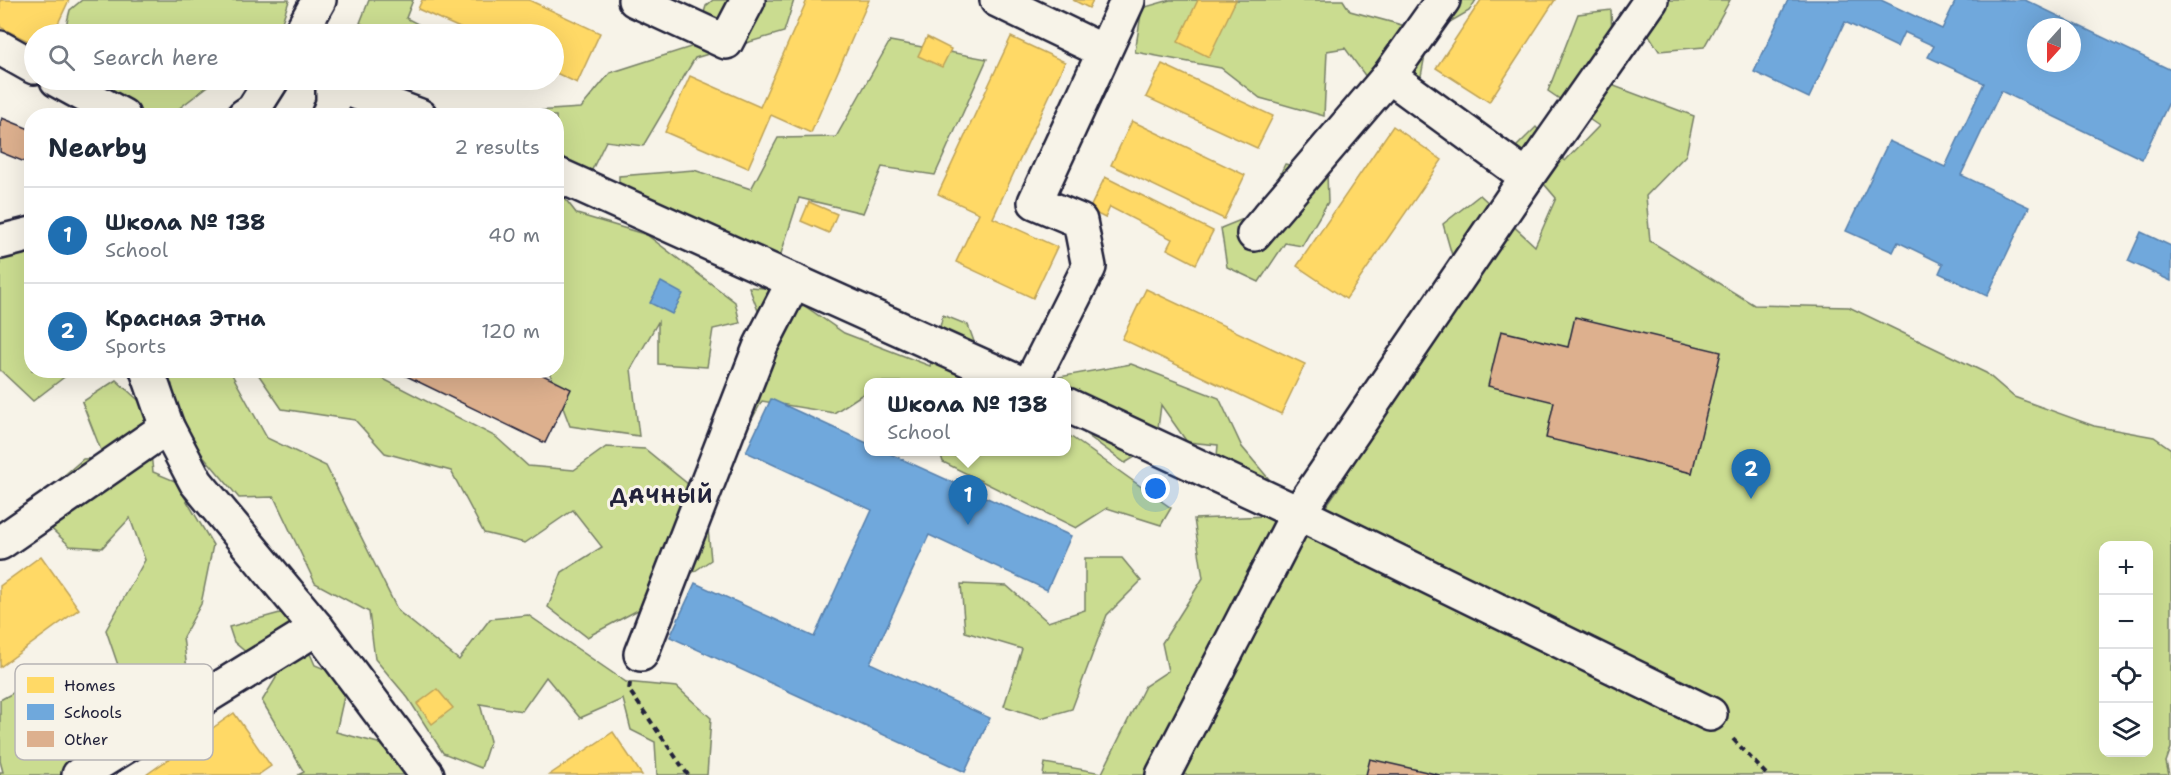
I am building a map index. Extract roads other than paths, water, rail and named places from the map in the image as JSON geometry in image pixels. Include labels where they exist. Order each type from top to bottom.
[{"type":"street","points":[[635,0],[726,42],[748,0]]},
{"type":"street","points":[[997,0],[1103,51]]},
{"type":"street","points":[[1033,378],[1089,267],[1080,221],[1035,202],[1128,0]]},
{"type":"street","points":[[1254,234],[1389,76],[1443,0]]},
{"type":"street","points":[[1163,775],[1298,513],[1527,177],[1651,0]]},
{"type":"street","points":[[0,48],[24,61]]},
{"type":"street","points":[[1389,76],[1527,177]]},
{"type":"street","points":[[75,90],[108,108]]},
{"type":"street","points":[[255,108],[266,90]]},
{"type":"street","points":[[331,108],[333,90]]},
{"type":"street","points":[[353,90],[400,108]]},
{"type":"street","points":[[564,178],[1009,378]]},
{"type":"street","points":[[0,242],[24,236]]},
{"type":"street","points":[[641,654],[761,345],[794,281]]},
{"type":"street","points":[[150,378],[166,427],[196,482],[317,628],[427,775]]},
{"type":"street","points":[[1071,407],[1298,513],[1710,714]]},
{"type":"street","points":[[0,543],[166,427]]},
{"type":"street","points":[[213,692],[317,628]]},
{"type":"street","points":[[79,775],[103,760]]},
{"type":"place","name":"Красная Этна","points":[[1751,499]]},
{"type":"place","name":"Школа № 138","points":[[968,525]]},
{"type":"district","name":"ДАЧНЫЙ","points":[[662,496]]}]
